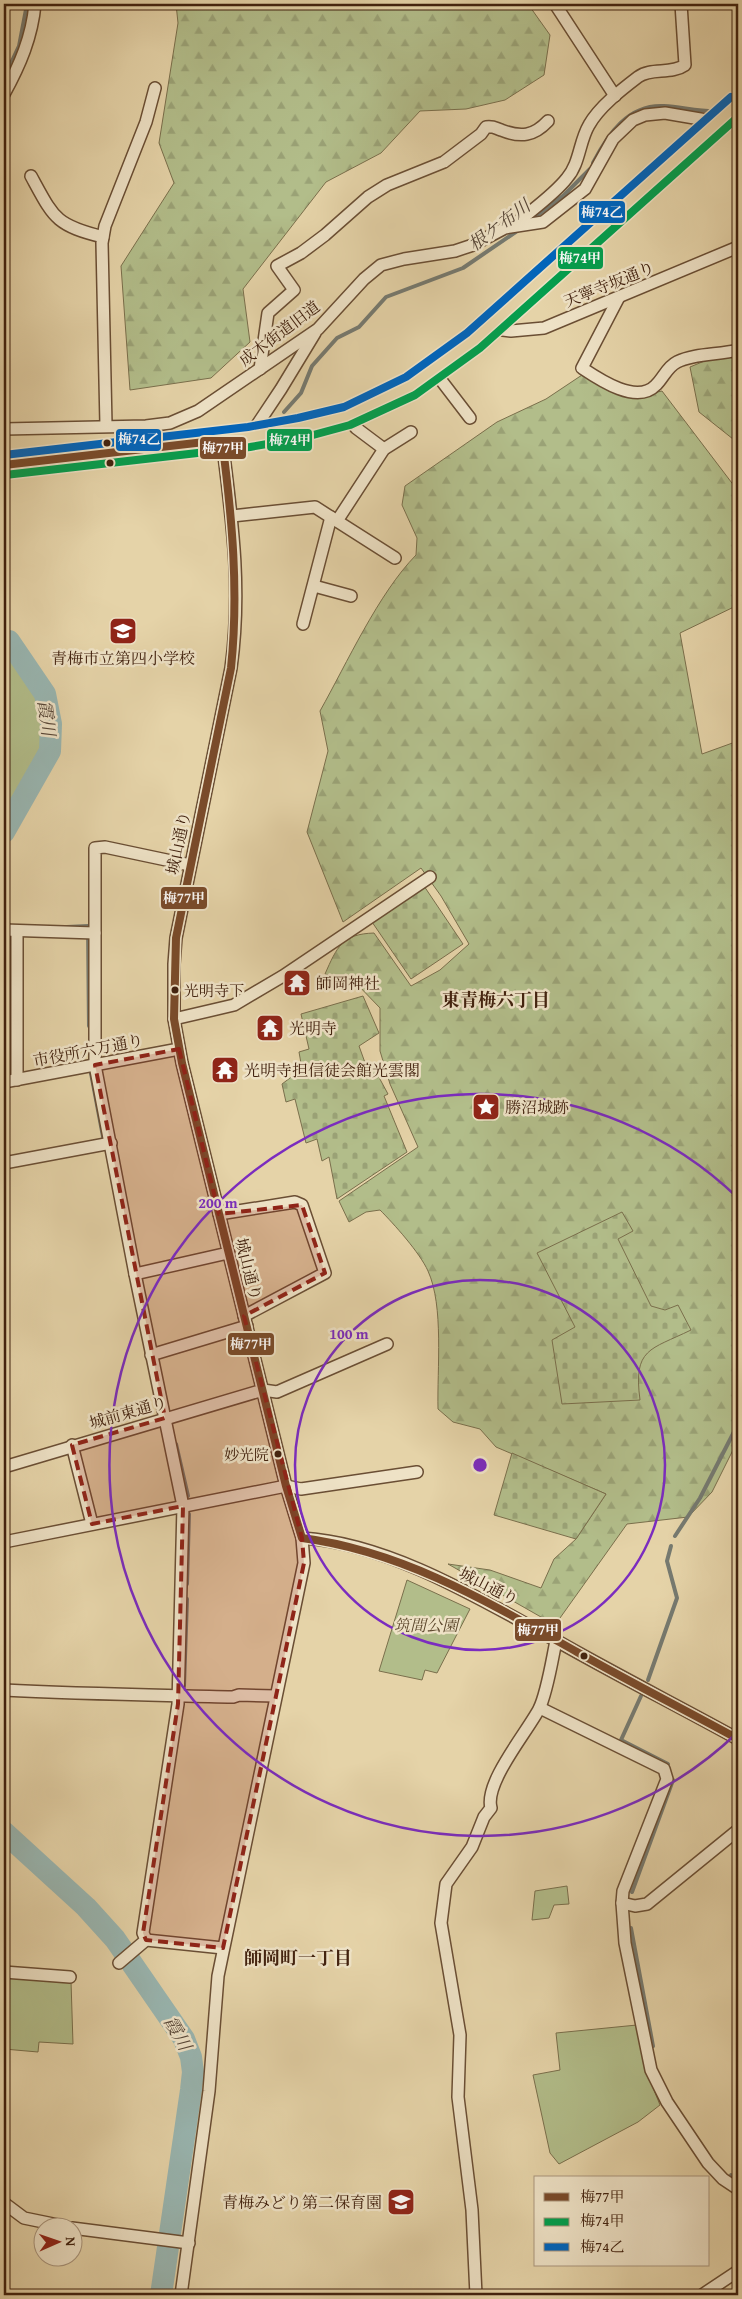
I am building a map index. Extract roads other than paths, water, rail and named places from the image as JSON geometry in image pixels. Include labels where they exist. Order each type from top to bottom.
[{"type":"main road","points":[[4,465],[249,437],[300,428],[347,416],[402,392],[434,370],[487,328],[738,104]]},
{"type":"street","points":[[4,94],[16,74],[28,42],[34,4]]},
{"type":"street","points":[[555,4],[615,96]]},
{"type":"street","points":[[513,226],[556,190],[568,177],[576,164],[589,125],[615,96],[640,75],[678,70],[685,65],[681,4]]},
{"type":"street","points":[[106,426],[105,226],[146,122],[155,88]]},
{"type":"street","name":"成木街道旧道","points":[[4,429],[146,426],[170,423],[198,411],[318,329],[364,279],[381,265],[455,251],[513,226],[543,222],[580,194],[592,179],[613,139],[633,120],[645,115],[665,112],[718,122]]},
{"type":"street","points":[[260,369],[268,313],[294,290],[277,266],[301,253],[325,236],[368,197],[387,185],[444,162],[481,134],[486,127],[495,126],[501,130],[526,135],[538,132],[548,121]]},
{"type":"street","points":[[31,176],[47,205],[61,222],[80,231],[104,237]]},
{"type":"street","name":"天寧寺坂通り","points":[[487,328],[511,331],[544,328],[738,248]]},
{"type":"street","points":[[619,297],[582,368],[621,389],[643,393],[656,386],[666,370],[677,362],[738,350]]},
{"type":"street","points":[[249,437],[281,390],[318,329]]},
{"type":"street","points":[[434,370],[470,418]]},
{"type":"street","points":[[347,416],[356,428],[384,449]]},
{"type":"street","points":[[303,624],[334,519],[384,449],[411,432]]},
{"type":"street","name":"城山通り","points":[[222,440],[238,577],[236,636],[176,938],[174,1018],[179,1049],[218,1214],[286,1486],[302,1538],[321,1539],[404,1564],[466,1592],[738,1739]]},
{"type":"street","points":[[232,516],[315,507],[394,558]]},
{"type":"street","points":[[314,586],[351,596]]},
{"type":"street","points":[[146,1940],[142,1933],[179,1696],[183,1506],[151,1355],[95,1065],[91,933],[94,848],[105,847],[190,865]]},
{"type":"street","points":[[174,1018],[234,1005],[283,976],[430,876]]},
{"type":"street","points":[[4,930],[91,933]]},
{"type":"street","points":[[17,931],[17,1080]]},
{"type":"street","name":"市役所六万通り","points":[[4,1082],[179,1049]]},
{"type":"street","points":[[4,1163],[110,1143]]},
{"type":"street","points":[[151,1355],[245,1321],[325,1273],[302,1205],[295,1202],[218,1214]]},
{"type":"street","points":[[135,1274],[228,1253]]},
{"type":"street","name":"城前東通り","points":[[4,1467],[72,1445],[262,1390],[277,1392],[387,1344]]},
{"type":"street","points":[[72,1445],[92,1524]]},
{"type":"street","points":[[4,1542],[286,1486],[301,1489],[417,1472]]},
{"type":"street","points":[[182,2295],[184,2242],[212,2058],[216,1994],[223,1948],[304,1563],[302,1538]]},
{"type":"street","points":[[476,2295],[472,2210],[458,2097],[460,2035],[443,1942],[441,1923],[442,1902],[446,1884],[472,1847],[484,1817],[490,1808],[488,1801],[506,1760],[540,1708],[556,1641]]},
{"type":"street","points":[[4,1690],[179,1696],[275,1696]]},
{"type":"street","points":[[540,1708],[664,1769],[667,1779],[623,1891],[625,1943],[648,2060],[657,2084],[708,2163],[723,2179],[738,2189]]},
{"type":"street","points":[[622,1903],[635,1906],[647,1904],[738,1830]]},
{"type":"street","points":[[119,1963],[146,1940],[223,1948]]},
{"type":"street","points":[[4,1972],[70,1977]]},
{"type":"street","points":[[4,2203],[24,2218],[32,2220]]},
{"type":"street","points":[[82,2229],[184,2242]]},
{"type":"street","points":[[702,2295],[738,2271]]},
{"type":"waterway","name":"霞川","points":[[4,78],[19,46],[27,4]]},
{"type":"waterway","name":"根ケ布川","points":[[593,163],[613,132],[621,123],[640,110],[664,106],[714,111],[738,89]]},
{"type":"waterway","name":"根ケ布川","points":[[531,220],[564,195],[590,169]]},
{"type":"waterway","name":"根ケ布川","points":[[284,412],[301,393],[312,366],[337,338],[359,327],[386,297],[463,268],[520,229]]},
{"type":"waterway","name":"霞川","points":[[4,634],[9,641]]},
{"type":"waterway","name":"霞川","points":[[4,832],[50,751],[51,724],[45,694],[9,641]]},
{"type":"waterway","points":[[67,927],[88,926],[89,1026]]},
{"type":"waterway","points":[[90,1068],[104,1142]]},
{"type":"waterway","points":[[675,1536],[700,1498],[738,1424]]},
{"type":"waterway","points":[[176,1444],[188,1496]]},
{"type":"waterway","points":[[187,1584],[189,1514]]},
{"type":"waterway","points":[[648,1680],[677,1598],[667,1561],[671,1546]]},
{"type":"waterway","points":[[184,1686],[187,1599]]},
{"type":"waterway","points":[[641,1696],[621,1740],[668,1764]]},
{"type":"waterway","points":[[632,1892],[673,1780]]},
{"type":"waterway","name":"霞川","points":[[4,1832],[86,1907],[115,1939],[184,2039],[191,2057],[193,2072],[191,2090],[161,2295]]},
{"type":"waterway","points":[[631,1928],[653,2046]]},
{"type":"waterway","points":[[731,2175],[738,2181]]},
{"type":"place","name":"青梅市立第四小学校","points":[[123,631]]},
{"type":"place","name":"師岡神社","points":[[297,983]]},
{"type":"place","name":"光明寺下","points":[[175,990]]},
{"type":"place","name":"光明寺","points":[[270,1028]]},
{"type":"place","name":"光明寺担信徒会館光雲閣","points":[[225,1070]]},
{"type":"place","name":"勝沼城跡","points":[[486,1107]]},
{"type":"place","name":"妙光院","points":[[278,1454]]},
{"type":"place","name":"青梅みどり第二保育園","points":[[401,2202]]},
{"type":"district","name":"東青梅六丁目","points":[[496,999]]},
{"type":"district","name":"師岡町一丁目","points":[[298,1957]]},
{"type":"park label","name":"筑間公園","points":[[426,1625]]}]
